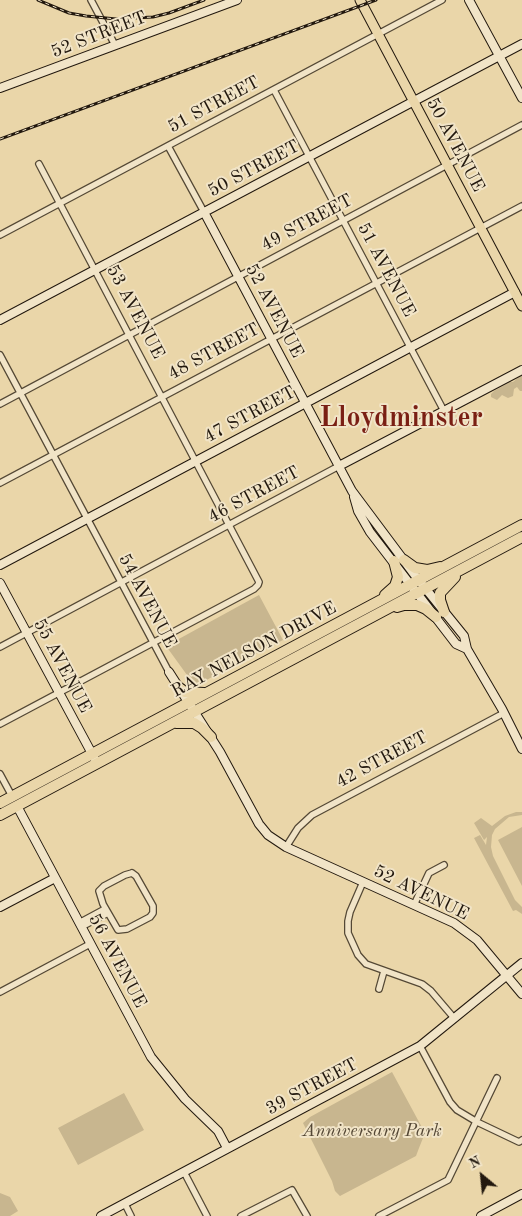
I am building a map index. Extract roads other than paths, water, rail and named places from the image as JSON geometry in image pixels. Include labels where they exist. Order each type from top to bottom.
[{"type":"highway","name":"RAY NELSON DRIVE","points":[[0,815],[15,801],[191,707],[384,611],[448,566],[522,525]]},
{"type":"highway","name":"RAY NELSON DRIVE","points":[[94,759],[172,723],[208,692],[374,605],[464,568],[522,538]]},
{"type":"highway","points":[[374,605],[397,582],[399,560],[415,568],[427,570],[448,566]]},
{"type":"highway","points":[[384,611],[404,605],[415,605],[440,614],[440,593],[464,568]]},
{"type":"highway","points":[[347,637],[355,626]]},
{"type":"highway","points":[[178,687],[185,692],[208,692]]},
{"type":"highway","points":[[172,723],[194,723],[202,728],[211,738]]},
{"type":"highway","name":"RAY NELSON DRIVE","points":[[0,803],[15,801]]},
{"type":"main road","name":"50 AVENUE","points":[[360,0],[522,306]]},
{"type":"street","points":[[91,0],[115,45]]},
{"type":"street","name":"52 STREET","points":[[0,88],[237,0]]},
{"type":"street","name":"51 STREET","points":[[0,235],[442,0]]},
{"type":"street","points":[[470,0],[522,98]]},
{"type":"street","name":"50 STREET","points":[[0,320],[522,44]]},
{"type":"street","name":"51 AVENUE","points":[[274,90],[444,411]]},
{"type":"street","name":"49 STREET","points":[[0,404],[522,125]]},
{"type":"street","name":"52 AVENUE","points":[[168,146],[352,491],[419,587],[440,614],[464,636],[468,649],[522,749]]},
{"type":"street","name":"53 AVENUE","points":[[39,164],[259,582],[258,586],[254,589],[153,643]]},
{"type":"street","name":"48 STREET","points":[[0,483],[522,206]]},
{"type":"street","name":"47 STREET","points":[[0,566],[515,292]]},
{"type":"street","name":"54 AVENUE","points":[[0,355],[169,672],[211,738],[259,824],[268,836],[286,847]]},
{"type":"street","name":"46 STREET","points":[[0,647],[522,370]]},
{"type":"street","name":"55 AVENUE","points":[[0,583],[94,759]]},
{"type":"street","points":[[0,724],[153,643]]},
{"type":"street","name":"42 STREET","points":[[286,847],[298,828],[312,815],[504,713]]},
{"type":"street","name":"56 AVENUE","points":[[0,774],[151,1057],[184,1099],[218,1131],[228,1148]]},
{"type":"street","name":"52 AVENUE","points":[[286,847],[464,929],[480,944],[522,994]]},
{"type":"street","points":[[414,905],[429,873],[444,865]]},
{"type":"street","points":[[132,873],[136,876],[154,909],[150,917],[122,930],[116,928],[106,911],[99,894],[100,888],[124,875],[132,873]]},
{"type":"street","points":[[0,907],[55,878]]},
{"type":"street","points":[[363,882],[350,912],[348,933],[358,955],[366,964],[422,984],[431,991],[454,1018]]},
{"type":"street","points":[[80,925],[106,911]]},
{"type":"street","points":[[0,992],[90,944]]},
{"type":"street","name":"39 STREET","points":[[101,1216],[420,1046],[522,963]]},
{"type":"street","points":[[379,989],[384,971]]},
{"type":"street","points":[[420,1046],[450,1102],[457,1110],[477,1122],[520,1141]]},
{"type":"street","points":[[379,1216],[448,1180],[497,1078]]},
{"type":"street","points":[[184,1172],[207,1216]]},
{"type":"street","points":[[240,1216],[292,1190],[307,1216]]},
{"type":"street","points":[[481,1216],[522,1194]]},
{"type":"street","points":[[125,1204],[131,1216]]},
{"type":"railway","points":[[38,0],[69,13],[116,19],[153,17],[204,0]]},
{"type":"railway","points":[[0,139],[376,0]]},
{"type":"district","name":"Lloydminster","points":[[401,419]]},
{"type":"park label","name":"Anniversary Park","points":[[372,1131]]}]
